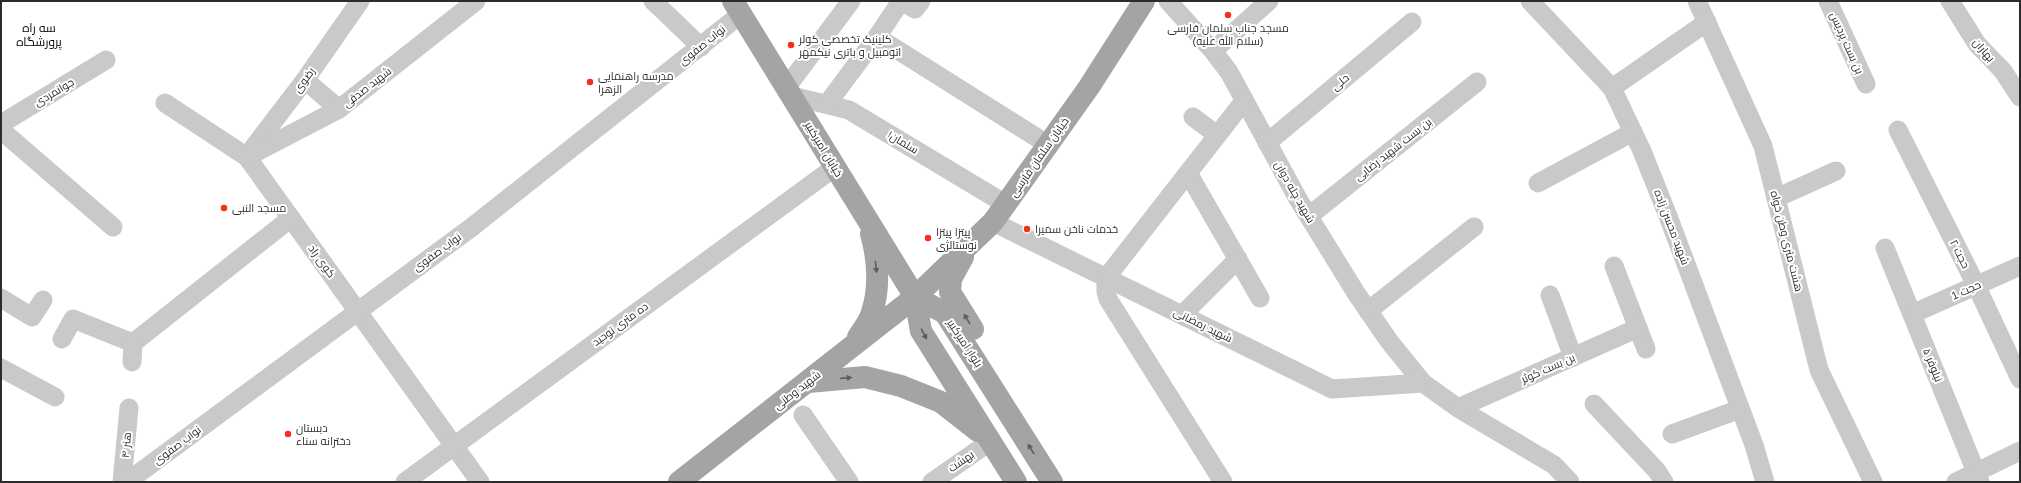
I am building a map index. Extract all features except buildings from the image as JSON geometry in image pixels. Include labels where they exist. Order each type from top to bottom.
[{"type":"main road","name":"خیابان سلمان فارسی","points":[[915,297],[993,222],[1007,204],[1047,144],[1089,87],[1144,1]]},
{"type":"main road","name":"خیابان امیرکبیر","points":[[737,7],[915,297]]},
{"type":"main road","points":[[854,345],[872,313],[878,284],[874,243],[865,216]]},
{"type":"main road","points":[[968,246],[951,279],[950,292],[980,342],[981,369]]},
{"type":"main road","points":[[915,297],[922,331],[1016,482]]},
{"type":"main road","name":"شهید وطنی","points":[[679,482],[915,297]]},
{"type":"main road","name":"بلوار امیرکبیر","points":[[915,297],[945,313],[1052,482]]},
{"type":"main road","points":[[808,382],[865,376],[901,386],[941,402],[991,441]]},
{"type":"street","name":"رضوی","points":[[247,157],[305,80],[360,1]]},
{"type":"street","name":"شهید صدقی","points":[[247,157],[339,109],[476,1]]},
{"type":"street","points":[[653,1],[701,47]]},
{"type":"street","points":[[789,92],[851,1]]},
{"type":"street","points":[[827,104],[877,37],[901,1],[915,9],[921,1]]},
{"type":"street","name":"شهید چله دوان","points":[[1168,1],[1213,51],[1229,72],[1267,143],[1309,216],[1368,311],[1389,341],[1423,383],[1458,408],[1554,465],[1570,482]]},
{"type":"street","points":[[1213,51],[1269,1]]},
{"type":"street","name":"شهید محسن زاده","points":[[1530,1],[1612,88],[1633,132],[1668,216],[1740,409],[1765,482]]},
{"type":"street","name":"هشت متری وطن خواه","points":[[1697,1],[1763,146],[1819,370],[1873,482]]},
{"type":"street","name":"بن بست پردیس","points":[[1828,1],[1866,84]]},
{"type":"street","name":"بهاران","points":[[1950,1],[1977,44],[2003,71],[2020,97]]},
{"type":"street","name":"نواب صفوی","points":[[127,482],[357,310],[472,227],[701,47],[737,7]]},
{"type":"street","name":"حلی","points":[[1267,143],[1412,22]]},
{"type":"street","points":[[1612,88],[1707,22]]},
{"type":"street","points":[[877,37],[1047,144]]},
{"type":"street","name":"جوانمردی","points":[[1,124],[106,60]]},
{"type":"street","points":[[305,80],[339,109]]},
{"type":"street","name":"بن بست شهید رضایی","points":[[1309,216],[1477,82]]},
{"type":"street","name":"سلمان۱","points":[[789,92],[849,110],[1007,204]]},
{"type":"street","points":[[1223,482],[1108,299],[1106,292],[1106,278],[1244,101]]},
{"type":"street","name":"کوی راد","points":[[165,103],[247,157],[480,482]]},
{"type":"street","points":[[1193,117],[1217,136]]},
{"type":"street","points":[[1,130],[112,227]]},
{"type":"street","name":"حجت ۲","points":[[1898,130],[1976,285],[2020,379]]},
{"type":"street","points":[[1538,183],[1633,132]]},
{"type":"street","name":"ده متری توحید","points":[[405,482],[835,167]]},
{"type":"street","points":[[1776,198],[1836,171]]},
{"type":"street","points":[[1188,173],[1260,298]]},
{"type":"street","points":[[132,362],[133,343],[291,218]]},
{"type":"street","name":"شهید رمضانی","points":[[993,222],[1332,389],[1423,383]]},
{"type":"street","points":[[1368,311],[1474,227]]},
{"type":"street","name":"نیلوفر ۵","points":[[1885,248],[1978,477]]},
{"type":"street","points":[[1182,315],[1238,259]]},
{"type":"street","points":[[1614,266],[1646,349]]},
{"type":"street","name":"حجت 1","points":[[1912,314],[2020,266]]},
{"type":"street","points":[[1550,295],[1573,357]]},
{"type":"street","points":[[1,298],[32,317],[43,300]]},
{"type":"street","points":[[62,339],[73,319],[133,343]]},
{"type":"street","name":"بن بست کوثر","points":[[1458,408],[1638,328]]},
{"type":"street","points":[[1,368],[55,397]]},
{"type":"street","points":[[1594,404],[1657,471],[1664,482]]},
{"type":"street","name":"هنر ۴","points":[[122,482],[129,408]]},
{"type":"street","points":[[1672,434],[1740,409]]},
{"type":"street","points":[[803,415],[849,482]]},
{"type":"street","name":"بهشت","points":[[932,482],[991,441]]},
{"type":"street","points":[[1956,482],[1978,477],[2020,451]]},
{"type":"place","name":"مسجد جناب سلمان فارسی (سلام الله علیه)","points":[[1228,15]]},
{"type":"place","name":"کلینیک تخصصی کولر اتومبیل و باتری نیکمهر","points":[[791,45]]},
{"type":"place","name":"مدرسه راهنمایی الزهرا","points":[[590,82]]},
{"type":"place","name":"مسجد النبی","points":[[224,208]]},
{"type":"place","name":"خدمات ناخن سمیرا","points":[[1027,229]]},
{"type":"place","name":"پیتزا پیتزا نوستالژی","points":[[928,238]]},
{"type":"place","name":"دبستان دخترانه سناء","points":[[288,434]]},
{"type":"district","name":"سه راه پرورشگاه","points":[[39,35]]}]
